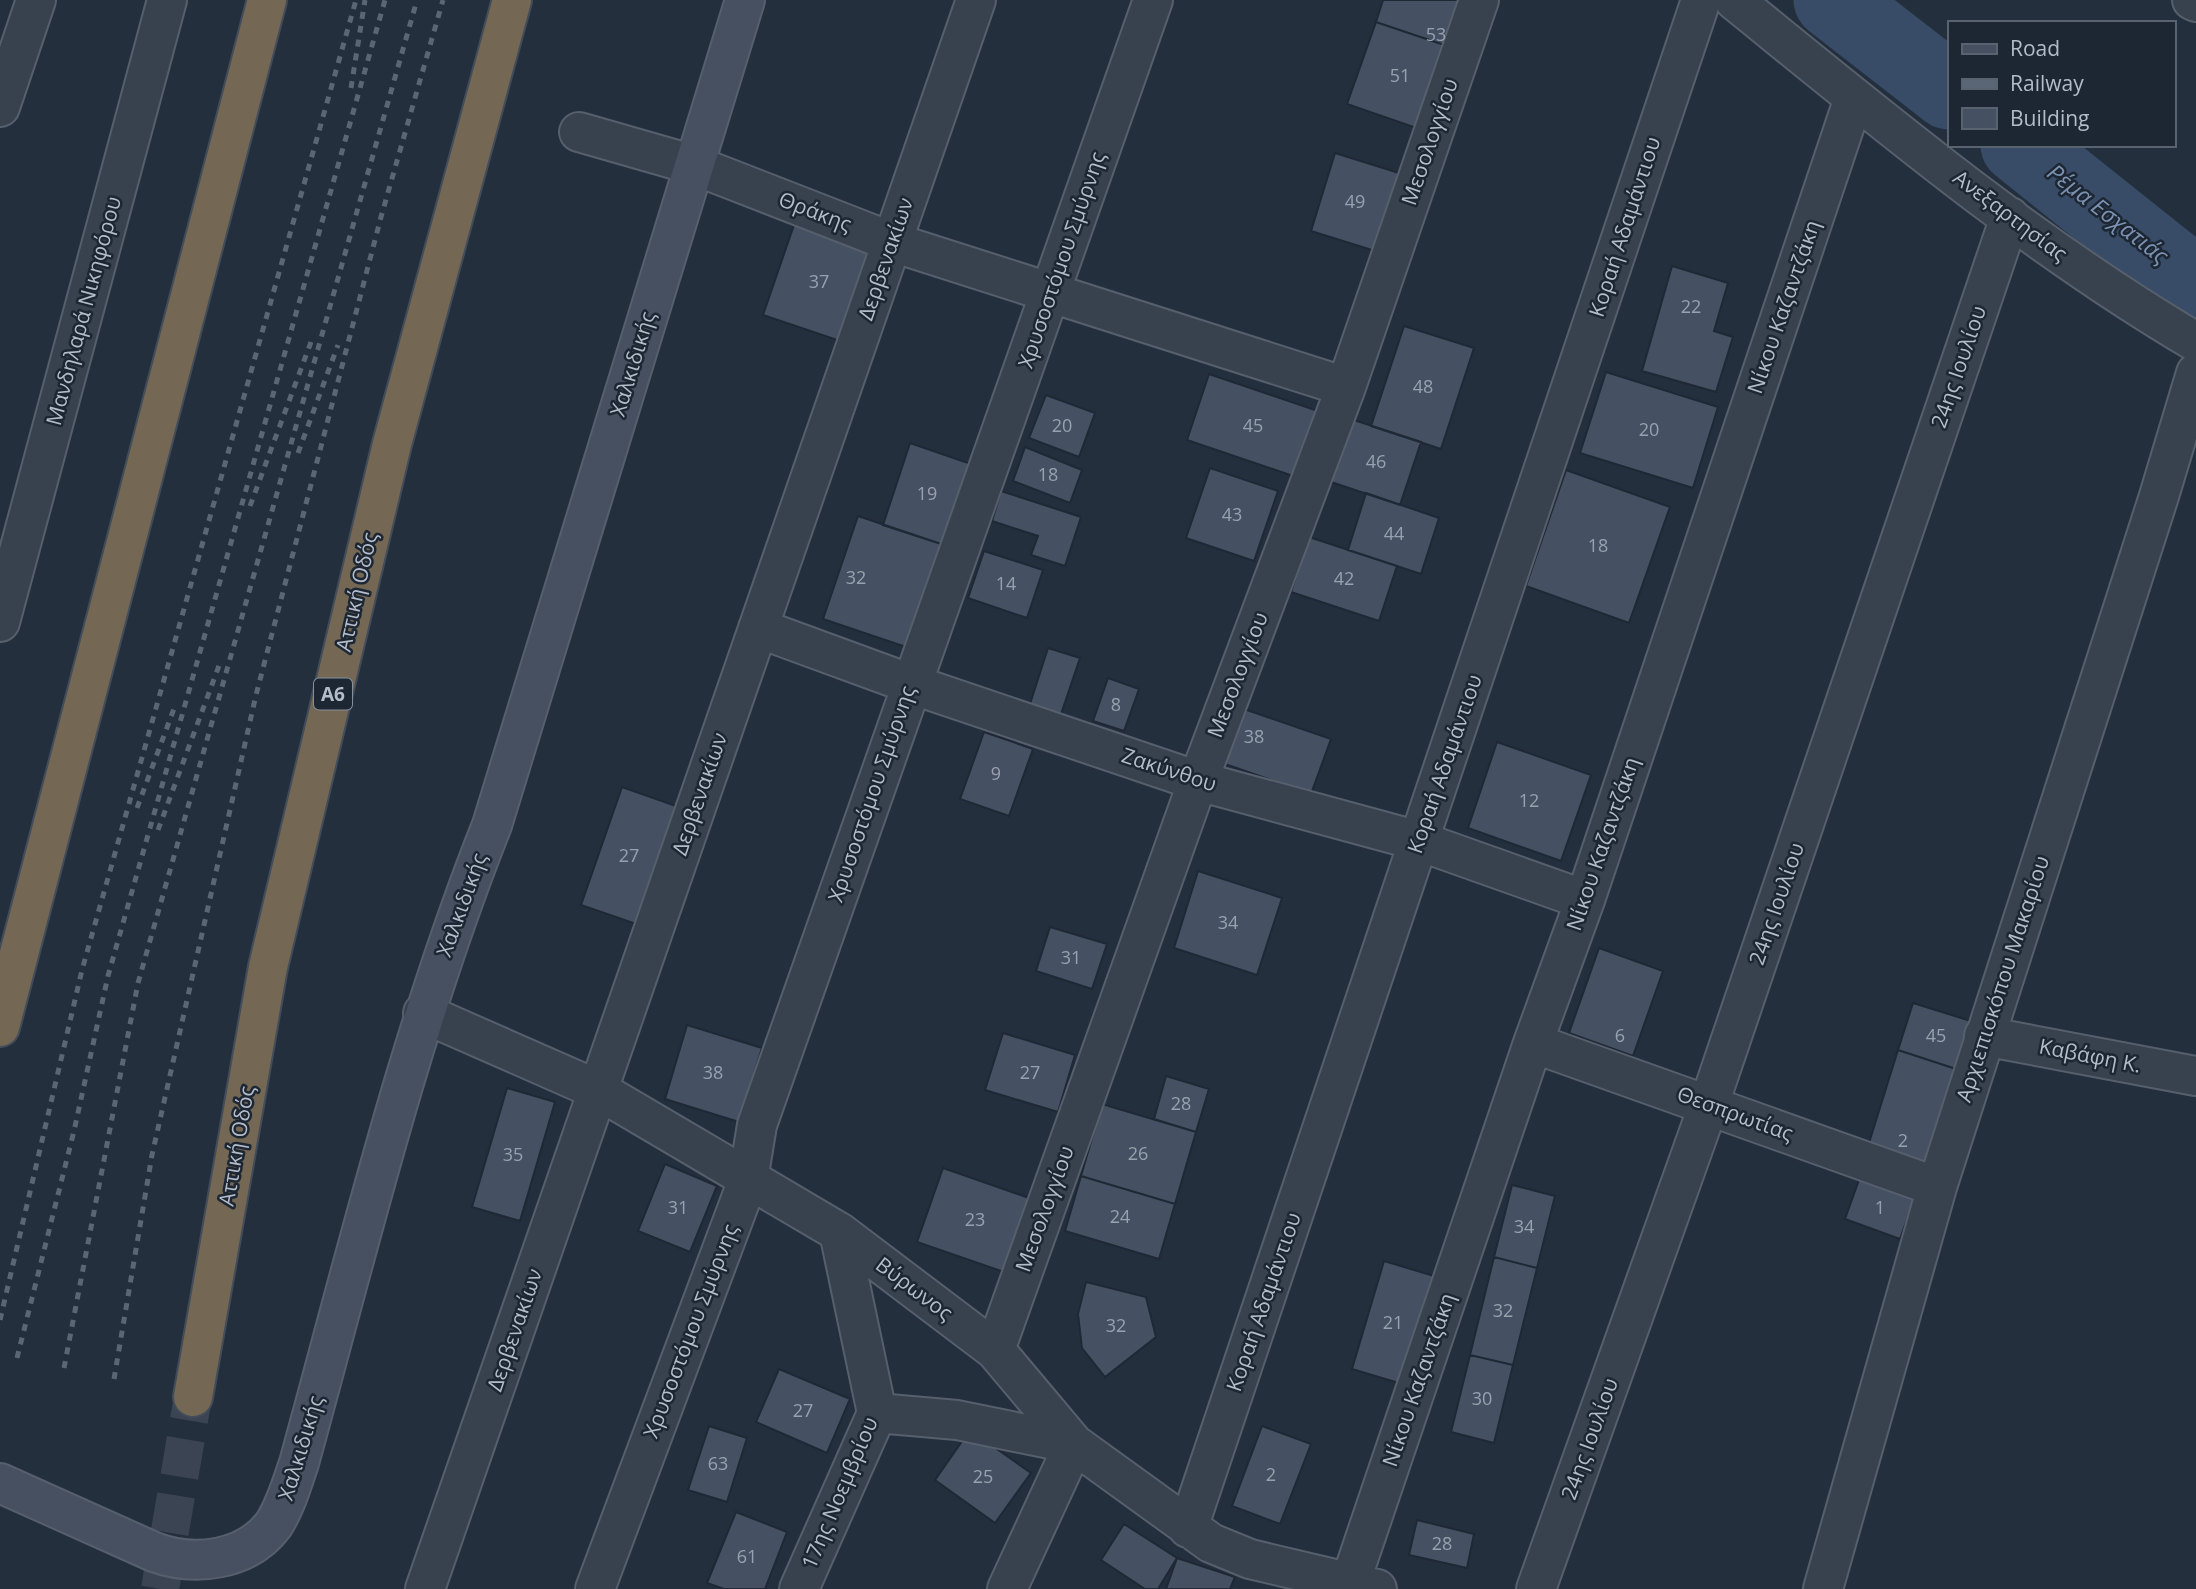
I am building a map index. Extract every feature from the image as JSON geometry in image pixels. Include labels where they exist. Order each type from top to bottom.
[{"type":"highway","points":[[0,1027],[267,0]]},
{"type":"highway","name":"Αττική Οδός","points":[[193,1396],[268,967],[392,443],[512,0]]},
{"type":"street","points":[[0,107],[36,0]]},
{"type":"street","name":"Μανδηλαρά Νικηφόρου","points":[[0,622],[167,0]]},
{"type":"street","name":"Χαλκιδικής","points":[[0,1483],[169,1558],[194,1560],[223,1557],[247,1547],[267,1532],[282,1510],[299,1463],[423,1013],[492,825],[745,0]]},
{"type":"street","name":"Δερβενακίων","points":[[425,1589],[976,0]]},
{"type":"street","name":"Χρυσοστόμου Σμύρνης","points":[[595,1589],[748,1180],[757,1125],[1153,0]]},
{"type":"street","name":"Μεσολογγίου","points":[[995,1350],[1198,781],[1346,387],[1479,0]]},
{"type":"street","name":"Κοραή Αδαμάντιου","points":[[1188,1528],[1701,0]]},
{"type":"street","name":"Ανεξαρτησίας","points":[[1734,0],[2010,217],[2152,316],[2196,342]]},
{"type":"street","name":"Νίκου Καζαντζάκη","points":[[1358,1587],[1533,1043],[1585,900],[1854,97]]},
{"type":"street","name":"Θράκης","points":[[579,132],[694,165],[892,242],[1346,387]]},
{"type":"street","name":"24ης Ιουλίου","points":[[1536,1589],[1709,1104],[2010,217]]},
{"type":"street","name":"Αρχιεπισκόπου Μακαρίου","points":[[1823,1589],[1937,1187],[2196,373]]},
{"type":"street","name":"Ζακύνθου","points":[[758,628],[911,684],[1198,781],[1419,841],[1585,900]]},
{"type":"street","name":"Βύρωνος","points":[[423,1013],[598,1090],[839,1232],[995,1350],[1074,1444],[1211,1543],[1250,1559],[1358,1587]]},
{"type":"street","name":"Καβάφη Κ.","points":[[1984,1036],[2196,1076]]},
{"type":"street","name":"Θεσπρωτίας","points":[[1533,1043],[1937,1187]]},
{"type":"street","name":"17ης Νοεμβρίου","points":[[799,1589],[877,1413],[839,1232]]},
{"type":"street","points":[[877,1413],[957,1420],[1074,1444],[1007,1589]]},
{"type":"building","points":[[1383,0],[1470,0],[1453,48],[1376,22]]},
{"type":"building","points":[[1376,22],[1453,48],[1425,131],[1347,104]]},
{"type":"building","points":[[1335,153],[1399,173],[1375,251],[1311,231]]},
{"type":"building","points":[[795,222],[874,249],[843,342],[763,315]]},
{"type":"building","points":[[1672,266],[1728,283],[1714,331],[1733,337],[1716,392],[1642,371]]},
{"type":"building","points":[[1404,326],[1474,348],[1441,449],[1371,426]]},
{"type":"building","points":[[1606,372],[1718,407],[1693,488],[1580,453]]},
{"type":"building","points":[[1209,374],[1318,411],[1296,477],[1187,440]]},
{"type":"building","points":[[1046,395],[1095,413],[1079,457],[1029,438]]},
{"type":"building","points":[[1351,419],[1421,442],[1400,505],[1331,482]]},
{"type":"building","points":[[910,443],[971,464],[944,545],[883,525]]},
{"type":"building","points":[[1025,447],[1082,470],[1070,503],[1013,481]]},
{"type":"building","points":[[1210,468],[1278,491],[1254,561],[1186,538]]},
{"type":"building","points":[[1566,470],[1670,507],[1629,623],[1526,586]]},
{"type":"building","points":[[1001,491],[1081,517],[1065,566],[1031,555],[1038,536],[992,521]]},
{"type":"building","points":[[1366,493],[1439,518],[1421,574],[1348,550]]},
{"type":"building","points":[[858,516],[944,545],[909,648],[823,619]]},
{"type":"building","points":[[1309,537],[1397,566],[1379,621],[1291,592]]},
{"type":"building","points":[[984,551],[1043,570],[1027,618],[968,598]]},
{"type":"building","points":[[1048,648],[1080,658],[1060,717],[1029,707]]},
{"type":"building","points":[[1108,678],[1139,689],[1124,731],[1093,721]]},
{"type":"building","points":[[1244,709],[1331,739],[1311,794],[1225,764]]},
{"type":"building","points":[[984,732],[1033,749],[1009,816],[960,799]]},
{"type":"building","points":[[1497,742],[1591,775],[1561,861],[1468,828]]},
{"type":"building","points":[[622,787],[676,806],[636,924],[581,905]]},
{"type":"building","points":[[1198,871],[1282,898],[1257,975],[1174,948]]},
{"type":"building","points":[[1050,927],[1107,944],[1092,989],[1036,971]]},
{"type":"building","points":[[1599,948],[1663,971],[1633,1056],[1569,1033]]},
{"type":"building","points":[[1913,1003],[1974,1022],[1959,1070],[1898,1050]]},
{"type":"building","points":[[687,1025],[762,1048],[739,1122],[665,1099]]},
{"type":"building","points":[[1003,1033],[1075,1055],[1058,1112],[985,1090]]},
{"type":"building","points":[[1898,1050],[1959,1070],[1929,1166],[1868,1146]]},
{"type":"building","points":[[1166,1076],[1209,1089],[1196,1132],[1154,1119]]},
{"type":"building","points":[[507,1088],[555,1102],[520,1221],[472,1207]]},
{"type":"building","points":[[1102,1104],[1196,1132],[1175,1204],[1081,1176]]},
{"type":"building","points":[[665,1164],[717,1186],[690,1252],[638,1231]]},
{"type":"building","points":[[943,1168],[1032,1199],[1007,1273],[917,1242]]},
{"type":"building","points":[[1081,1176],[1175,1204],[1159,1259],[1065,1231]]},
{"type":"building","points":[[1860,1177],[1915,1197],[1900,1239],[1845,1219]]},
{"type":"building","points":[[1512,1185],[1555,1196],[1537,1268],[1494,1257]]},
{"type":"building","points":[[1494,1257],[1537,1268],[1513,1365],[1470,1355]]},
{"type":"building","points":[[1384,1261],[1434,1276],[1402,1384],[1352,1369]]},
{"type":"building","points":[[1086,1282],[1146,1297],[1156,1337],[1105,1377],[1082,1348],[1078,1314]]},
{"type":"building","points":[[1470,1355],[1513,1365],[1494,1443],[1451,1432]]},
{"type":"building","points":[[779,1369],[850,1399],[827,1453],[756,1422]]},
{"type":"building","points":[[709,1426],[747,1438],[727,1502],[688,1490]]},
{"type":"building","points":[[1262,1426],[1311,1444],[1280,1524],[1232,1506]]},
{"type":"building","points":[[970,1430],[1031,1473],[995,1523],[935,1480]]},
{"type":"building","points":[[736,1512],[787,1532],[765,1589],[724,1589],[707,1583]]},
{"type":"building","points":[[1417,1520],[1474,1534],[1467,1568],[1409,1555]]},
{"type":"building","points":[[1124,1524],[1177,1558],[1158,1589],[1145,1589],[1101,1560]]},
{"type":"building","points":[[1177,1558],[1235,1577],[1230,1589],[1166,1589]]},
{"type":"waterway","name":"Ρέμα Εσχατιάς","points":[[1832,0],[1948,90]]},
{"type":"waterway","name":"Ρέμα Εσχατιάς","points":[[2022,147],[2173,268],[2196,282]]},
{"type":"tunnel","points":[[160,1589],[193,1397]]},
{"type":"railway","points":[[0,1320],[82,970],[356,0]]},
{"type":"railway","points":[[351,88],[365,0]]},
{"type":"railway","points":[[17,1358],[74,1131],[108,976],[385,0]]},
{"type":"railway","points":[[64,1368],[138,983],[417,0]]},
{"type":"railway","points":[[114,1379],[152,1155],[256,695],[381,217],[443,0]]},
{"type":"railway","points":[[250,506],[311,342]]},
{"type":"railway","points":[[298,453],[338,345]]},
{"type":"railway","points":[[158,830],[220,663]]},
{"type":"railway","points":[[137,808],[175,706]]}]
